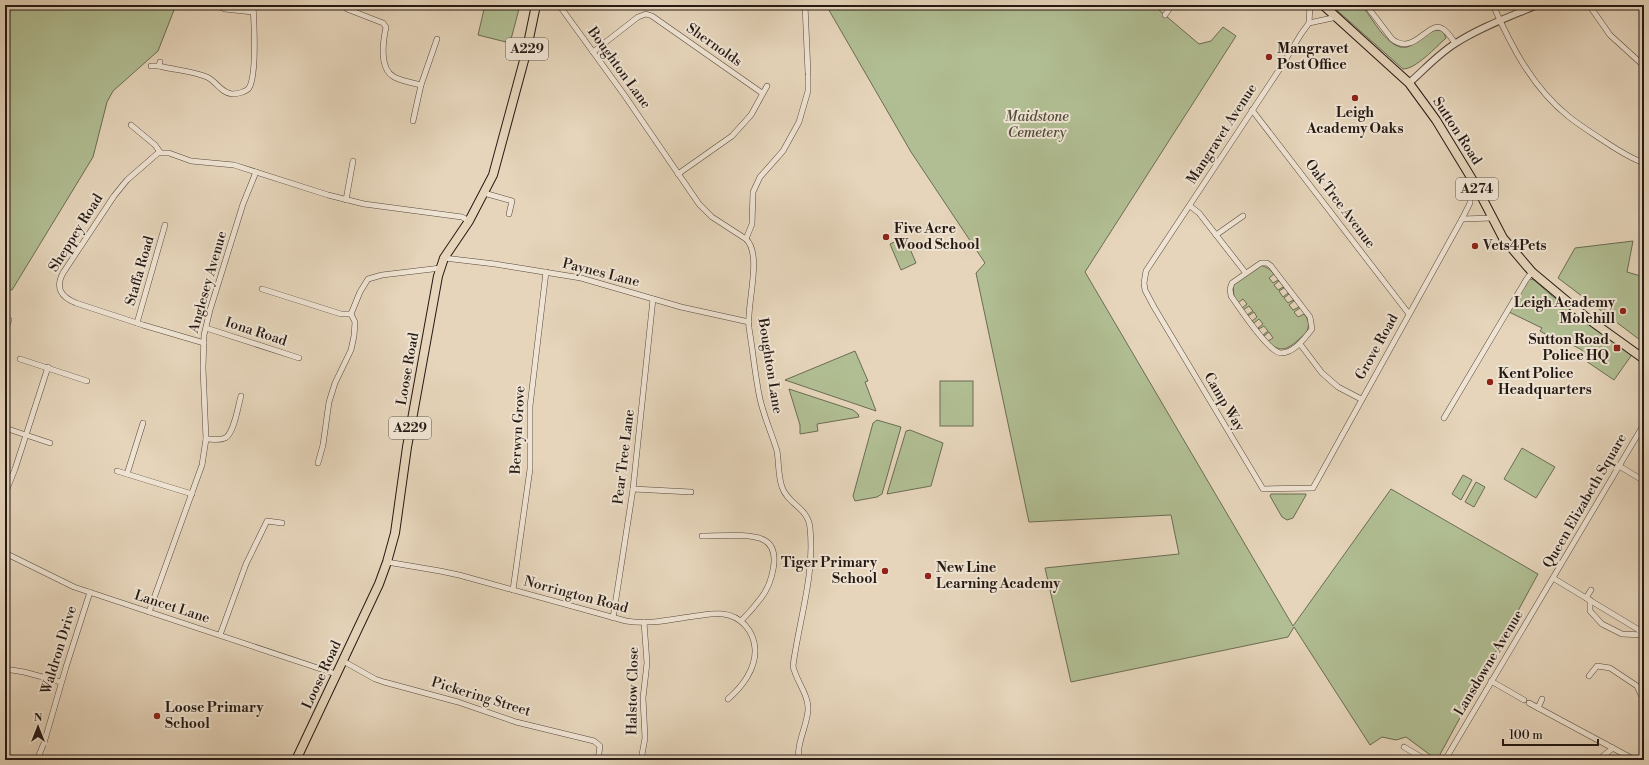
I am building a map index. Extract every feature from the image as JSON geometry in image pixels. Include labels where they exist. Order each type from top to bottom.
[{"type":"main road","name":"Loose Road","points":[[296,760],[379,584],[387,562],[395,533],[412,419],[432,306],[441,268],[444,258],[469,221],[493,175],[526,53],[536,5]]},
{"type":"main road","name":"Sutton Road","points":[[1324,5],[1408,83],[1436,120],[1475,184],[1503,238],[1532,272],[1587,318],[1644,359]]},
{"type":"street","points":[[214,5],[225,9],[254,12]]},
{"type":"street","points":[[151,66],[159,64],[209,78],[224,91],[232,94],[240,93],[248,89],[252,81],[253,69],[253,5]]},
{"type":"street","points":[[343,5],[347,9],[383,22],[386,27],[383,40],[383,55],[387,71],[394,77],[422,85]]},
{"type":"street","name":"Boughton Lane","points":[[559,5],[705,211],[746,239],[751,246],[753,256],[749,322],[757,386],[767,425],[776,451],[782,490],[788,498],[802,509],[808,518],[810,528],[810,566],[793,666],[795,675],[807,700],[808,709],[799,760]]},
{"type":"street","points":[[746,239],[752,224],[753,192],[760,177],[783,151],[799,122],[808,91],[805,5]]},
{"type":"street","points":[[1165,15],[1172,5]]},
{"type":"street","points":[[1310,5],[1309,23],[1337,17]]},
{"type":"street","points":[[1366,5],[1392,39],[1397,43],[1412,43],[1430,30],[1438,27],[1443,29],[1455,43]]},
{"type":"street","points":[[1493,5],[1522,62],[1535,82],[1567,116],[1615,148],[1644,163]]},
{"type":"street","points":[[1408,83],[1455,43],[1483,28],[1537,5]]},
{"type":"street","points":[[1589,5],[1610,35],[1644,66]]},
{"type":"street","name":"Shernolds","points":[[593,52],[638,17],[646,14],[652,16],[762,93]]},
{"type":"street","name":"Mangravet Avenue","points":[[1144,282],[1146,271],[1309,23]]},
{"type":"street","points":[[413,121],[422,85],[437,39]]},
{"type":"street","points":[[678,174],[732,136],[751,116],[767,86]]},
{"type":"street","name":"Oak Tree Avenue","points":[[1252,110],[1409,314]]},
{"type":"street","points":[[131,125],[155,145],[160,152],[169,153],[191,161],[228,164],[346,200],[383,207],[462,217],[469,221]]},
{"type":"street","name":"Sheppey Road","points":[[160,152],[137,170],[114,196],[63,273],[59,283],[63,295],[71,301],[204,343]]},
{"type":"street","points":[[346,200],[353,161]]},
{"type":"street","name":"Anglesey Avenue","points":[[149,612],[202,465],[206,439],[203,368],[206,328],[243,204],[256,172]]},
{"type":"street","name":"Grove Road","points":[[1313,488],[1462,219],[1470,203],[1470,192],[1475,184]]},
{"type":"street","points":[[484,193],[512,201],[509,214]]},
{"type":"street","points":[[1190,206],[1199,213],[1245,272]]},
{"type":"street","points":[[1216,234],[1243,216]]},
{"type":"street","points":[[1462,219],[1492,218]]},
{"type":"street","name":"Staffa Road","points":[[137,323],[165,225]]},
{"type":"street","name":"Paynes Lane","points":[[444,258],[495,264],[582,278],[704,313],[749,322]]},
{"type":"street","points":[[1261,263],[1267,263],[1271,266],[1305,310],[1312,322],[1312,329],[1300,344],[1288,352],[1275,352],[1266,343],[1231,296],[1230,288],[1232,283],[1245,272],[1261,263]]},
{"type":"street","points":[[318,463],[324,445],[329,402],[338,374],[351,350],[355,322],[351,314],[360,292],[368,279],[382,275],[441,268]]},
{"type":"street","name":"Berwyn Grove","points":[[513,590],[530,469],[531,399],[546,272]]},
{"type":"street","points":[[1444,418],[1532,272]]},
{"type":"street","name":"Camp Way","points":[[1144,282],[1145,290],[1154,307],[1263,489],[1313,488]]},
{"type":"street","points":[[262,289],[341,314],[351,314]]},
{"type":"street","name":"Pear Tree Lane","points":[[613,618],[633,489],[653,299]]},
{"type":"street","points":[[5,329],[9,320]]},
{"type":"street","name":"Iona Road","points":[[206,328],[299,358]]},
{"type":"street","points":[[1300,344],[1322,373],[1338,387],[1362,400]]},
{"type":"street","points":[[20,359],[87,381]]},
{"type":"street","points":[[5,494],[48,367]]},
{"type":"street","points":[[206,439],[220,440],[227,437],[231,430],[241,396]]},
{"type":"street","points":[[127,474],[143,423]]},
{"type":"street","name":"Queen Elizabeth Square","points":[[1644,424],[1553,578],[1644,634]]},
{"type":"street","points":[[5,428],[50,443]]},
{"type":"street","points":[[1619,466],[1644,481]]},
{"type":"street","points":[[117,471],[192,494]]},
{"type":"street","points":[[633,489],[691,492]]},
{"type":"street","points":[[220,635],[246,564],[267,522],[282,523]]},
{"type":"street","points":[[702,536],[754,537],[765,540],[772,548],[774,561],[772,578],[762,597],[741,621],[751,634],[754,645],[752,666],[741,687],[728,699]]},
{"type":"street","name":"Lancet Lane","points":[[5,552],[55,578],[90,592],[336,674]]},
{"type":"street","name":"Norrington Road","points":[[387,562],[440,571],[626,621],[644,622],[716,613],[728,615],[741,621]]},
{"type":"street","name":"Lansdowne Avenue","points":[[1445,760],[1553,578]]},
{"type":"street","points":[[1588,599],[1591,590]]},
{"type":"street","name":"Waldron Drive","points":[[36,760],[44,743],[61,682],[90,592]]},
{"type":"street","name":"Queen Elizabeth Square","points":[[1588,599],[1590,611],[1602,624],[1622,634],[1644,634]]},
{"type":"street","name":"Halstow Close","points":[[641,760],[645,738],[642,698],[647,663],[644,622]]},
{"type":"street","name":"Pickering Street","points":[[343,661],[375,679],[384,682],[458,702],[516,722],[594,741],[600,746],[598,760]]},
{"type":"street","points":[[1589,676],[1597,666],[1610,668],[1637,686],[1641,694],[1644,696]]},
{"type":"street","points":[[5,669],[24,672],[61,682]]},
{"type":"street","points":[[1491,682],[1635,760]]},
{"type":"street","points":[[1538,708],[1542,699]]},
{"type":"street","points":[[1404,747],[1426,760]]},
{"type":"street","points":[[1598,760],[1613,748]]},
{"type":"green space","points":[[5,5],[176,5],[158,51],[113,91],[107,102],[93,157],[12,290],[5,289]]},
{"type":"green space","points":[[485,5],[501,5],[519,9],[510,43],[478,35]]},
{"type":"green space","name":"Maidstone Cemetery","points":[[826,5],[1153,5],[1199,44],[1211,41],[1223,27],[1236,36],[1085,272],[1293,626],[1391,489],[1538,574],[1437,760],[1406,737],[1396,740],[1382,737],[1370,745],[1294,627],[1288,637],[1071,682],[1045,568],[1179,554],[1171,515],[1029,522],[976,273],[985,263],[911,152]]},
{"type":"green space","points":[[1331,5],[1361,5],[1383,34],[1399,47],[1412,45],[1430,32],[1436,30],[1443,31],[1446,38],[1420,62],[1403,69]]},
{"type":"green space","points":[[905,237],[916,263],[901,270],[890,244]]},
{"type":"green space","name":"Leigh Academy Molehill","points":[[1633,241],[1627,272],[1644,277],[1644,343],[1558,278],[1575,248]]},
{"type":"green space","points":[[1260,265],[1268,268],[1274,274],[1269,278],[1273,283],[1278,280],[1279,281],[1274,285],[1278,290],[1283,287],[1284,288],[1279,291],[1283,297],[1288,293],[1289,294],[1284,298],[1288,303],[1293,300],[1294,301],[1289,305],[1293,310],[1299,307],[1300,308],[1294,312],[1298,317],[1304,314],[1308,321],[1306,333],[1288,348],[1283,349],[1273,346],[1268,341],[1273,338],[1269,332],[1264,336],[1263,335],[1268,331],[1264,326],[1259,329],[1258,328],[1263,324],[1259,319],[1254,323],[1252,321],[1257,317],[1254,312],[1248,316],[1247,315],[1253,311],[1249,306],[1243,310],[1242,308],[1247,304],[1243,299],[1238,303],[1234,297],[1233,285]]},
{"type":"green space","points":[[1530,279],[1534,280],[1551,295],[1630,352],[1631,356],[1614,380],[1586,361],[1582,350],[1555,336],[1547,335],[1540,331],[1542,328],[1509,312],[1527,281]]},
{"type":"green space","points":[[855,351],[868,381],[865,382],[876,411],[785,380]]},
{"type":"green space","points":[[940,381],[973,381],[973,426],[940,426]]},
{"type":"green space","points":[[789,389],[853,410],[859,417],[817,424],[818,431],[800,434],[800,425]]},
{"type":"green space","points":[[877,420],[901,427],[882,494],[877,497],[855,501],[853,496],[873,423]]},
{"type":"green space","points":[[910,430],[943,443],[931,486],[887,494],[906,431]]},
{"type":"green space","points":[[1522,448],[1555,467],[1536,498],[1504,479]]},
{"type":"green space","points":[[1463,475],[1472,480],[1461,500],[1452,494]]},
{"type":"green space","points":[[1476,482],[1485,487],[1474,507],[1465,502]]},
{"type":"green space","points":[[1271,494],[1306,495],[1293,518],[1287,520],[1282,517],[1270,496]]},
{"type":"place","name":"Mangravet Post Office","points":[[1269,57]]},
{"type":"place","name":"Leigh Academy Oaks","points":[[1355,98]]},
{"type":"place","name":"Five Acre Wood School","points":[[886,237]]},
{"type":"place","name":"Vets4Pets","points":[[1475,246]]},
{"type":"place","name":"Leigh Academy Molehill","points":[[1623,311]]},
{"type":"place","name":"Sutton Road Police HQ","points":[[1617,348]]},
{"type":"place","name":"Kent Police Headquarters","points":[[1490,382]]},
{"type":"place","name":"Tiger Primary School","points":[[885,571]]},
{"type":"place","name":"New Line Learning Academy","points":[[928,576]]},
{"type":"place","name":"Loose Primary School","points":[[157,716]]}]
